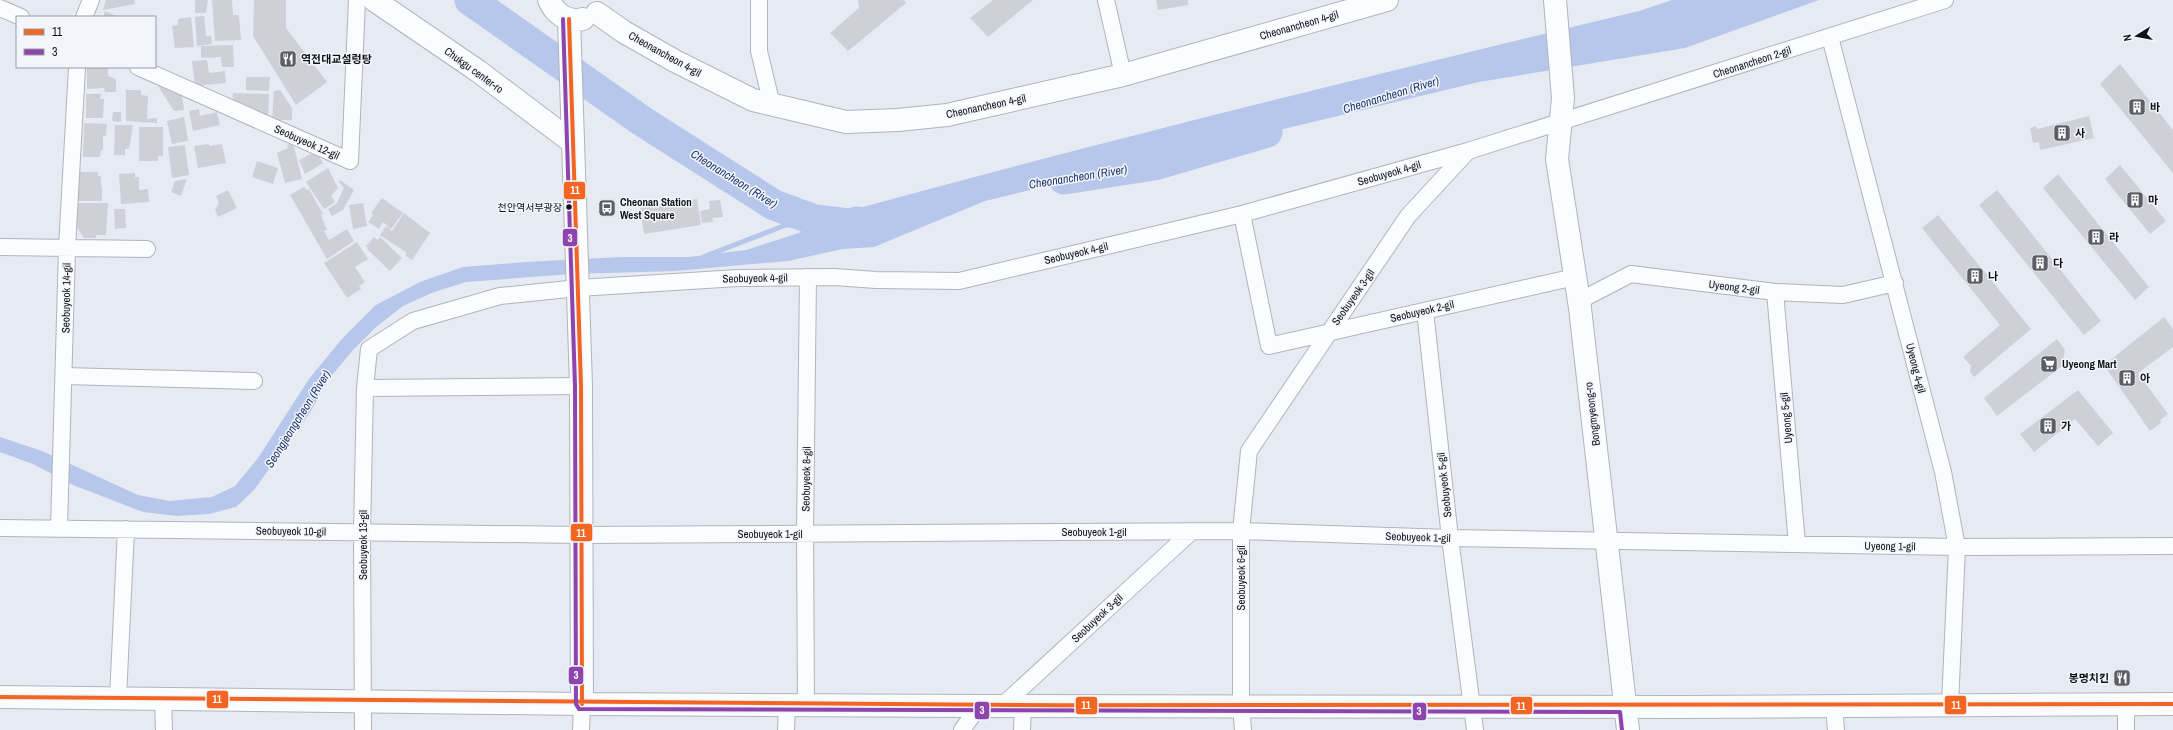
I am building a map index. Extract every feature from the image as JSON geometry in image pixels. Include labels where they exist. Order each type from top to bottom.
[{"type":"street","points":[[84,16],[91,0]]},
{"type":"street","name":"Seobuyeok 12-gil","points":[[140,68],[350,161],[357,0]]},
{"type":"street","name":"Chukgu center-ro","points":[[374,0],[572,136]]},
{"type":"street","points":[[549,0],[554,9],[569,19],[579,20],[588,18],[601,6]]},
{"type":"street","points":[[759,0],[759,51],[772,105]]},
{"type":"street","points":[[1106,0],[1123,75]]},
{"type":"street","name":"Cheonancheon 4-gil","points":[[601,6],[624,32],[675,61],[753,100],[846,122],[898,120],[946,115],[1123,75],[1387,0]]},
{"type":"street","name":"Bongmyeong-ro","points":[[1555,0],[1563,98],[1559,124],[1557,159],[1579,301],[1628,730]]},
{"type":"street","name":"Cheonancheon 2-gil","points":[[1559,124],[1945,0]]},
{"type":"street","points":[[0,8],[19,16]]},
{"type":"street","points":[[569,19],[581,386],[581,730]]},
{"type":"street","name":"Uyeong 4-gil","points":[[1830,37],[1895,283],[1942,472],[1957,547],[1950,705]]},
{"type":"street","name":"Seobuyeok 14-gil","points":[[59,528],[67,248],[77,68]]},
{"type":"street","name":"Seobuyeok 4-gil","points":[[365,388],[369,349],[413,321],[500,296],[578,288],[738,278],[808,277],[960,281],[1242,214],[1559,124]]},
{"type":"street","name":"Seobuyeok 3-gil","points":[[1249,451],[1328,332],[1408,216],[1468,151]]},
{"type":"street","name":"Seobuyeok 2-gil","points":[[1242,214],[1269,346],[1575,277]]},
{"type":"street","points":[[0,247],[147,249]]},
{"type":"street","name":"Uyeong 2-gil","points":[[1579,301],[1631,274],[1775,292],[1843,294],[1895,283]]},
{"type":"street","name":"Seobuyeok 8-gil","points":[[786,730],[796,705],[805,534],[808,277]]},
{"type":"street","name":"Uyeong 5-gil","points":[[1775,292],[1797,544]]},
{"type":"street","name":"Seobuyeok 5-gil","points":[[1425,311],[1450,538],[1475,730]]},
{"type":"street","points":[[64,376],[254,381]]},
{"type":"street","points":[[365,388],[581,386]]},
{"type":"street","name":"Seobuyeok 13-gil","points":[[363,730],[362,532],[365,388]]},
{"type":"street","name":"Seobuyeok 6-gil","points":[[1243,730],[1241,531],[1249,451]]},
{"type":"street","name":"Seobuyeok 10-gil","points":[[0,528],[582,535]]},
{"type":"street","points":[[118,698],[126,529]]},
{"type":"street","name":"Seobuyeok 1-gil","points":[[582,535],[1241,531],[1450,538],[1606,539]]},
{"type":"street","name":"Seobuyeok 3-gil","points":[[1013,705],[1191,532]]},
{"type":"street","name":"Uyeong 1-gil","points":[[1606,539],[1957,547],[2173,546]]},
{"type":"street","points":[[0,697],[582,704],[979,706],[1834,706],[2173,704]]},
{"type":"street","points":[[163,699],[164,730]]},
{"type":"street","points":[[1013,705],[1022,730]]},
{"type":"street","points":[[2126,705],[2126,730]]},
{"type":"street","points":[[962,730],[979,706]]},
{"type":"street","points":[[1834,706],[1836,730]]},
{"type":"water","points":[[1672,0],[1819,0],[1685,48],[1479,82],[985,201],[874,247],[843,249],[788,261],[675,271],[571,274],[466,282],[434,292],[403,306],[376,327],[354,349],[327,381],[311,411],[254,490],[236,507],[209,514],[177,516],[143,512],[73,485],[33,464],[0,452],[0,437],[42,451],[138,495],[170,501],[212,497],[235,486],[258,458],[309,379],[341,340],[376,305],[420,282],[463,267],[621,257],[689,257],[746,250],[799,233],[815,220],[917,192],[1226,112],[1639,11]]},
{"type":"building","points":[[106,0],[134,0],[135,4],[103,10]]},
{"type":"building","points":[[195,0],[208,0],[206,13],[195,13]]},
{"type":"building","points":[[212,0],[232,0],[233,15],[239,15],[241,40],[215,41]]},
{"type":"building","name":"역전대교설렁탕","points":[[254,0],[286,0],[286,28],[327,82],[296,105],[253,36]]},
{"type":"building","points":[[858,0],[904,0],[906,3],[848,51],[830,33],[859,8]]},
{"type":"building","points":[[993,0],[1033,0],[988,37],[970,18]]},
{"type":"building","points":[[1156,0],[1188,0],[1188,5],[1158,10]]},
{"type":"building","points":[[105,11],[117,16],[103,16]]},
{"type":"building","points":[[204,16],[206,36],[211,36],[212,44],[197,46],[195,17]]},
{"type":"building","points":[[191,17],[194,47],[175,48],[172,26],[178,25],[178,19]]},
{"type":"building","points":[[233,45],[234,67],[222,67],[221,57],[201,58],[201,46]]},
{"type":"building","points":[[207,60],[209,73],[225,71],[226,83],[195,86],[192,61]]},
{"type":"building","name":"바","points":[[2120,64],[2173,130],[2173,173],[2100,84]]},
{"type":"building","points":[[87,68],[108,68],[108,76],[116,79],[116,92],[105,92],[104,88],[87,89]]},
{"type":"building","points":[[246,77],[270,77],[269,91],[246,90]]},
{"type":"building","points":[[158,86],[182,96],[184,110],[174,111]]},
{"type":"building","points":[[126,90],[141,90],[141,95],[148,96],[147,119],[157,118],[157,123],[126,121]]},
{"type":"building","points":[[280,90],[292,108],[292,120],[272,120],[274,91]]},
{"type":"building","points":[[233,93],[269,94],[268,119],[254,115],[254,108],[250,108],[249,106],[232,105]]},
{"type":"building","points":[[86,94],[101,94],[100,99],[104,99],[103,118],[86,118]]},
{"type":"building","points":[[199,109],[200,116],[217,112],[220,125],[193,131],[189,111]]},
{"type":"building","points":[[113,112],[121,112],[121,122],[112,121]]},
{"type":"building","name":"사","points":[[2089,116],[2094,138],[2040,150],[2039,142],[2033,143],[2030,128],[2036,126],[2037,129]]},
{"type":"building","points":[[184,117],[188,141],[172,144],[167,121]]},
{"type":"building","points":[[84,123],[107,124],[106,136],[103,136],[103,150],[101,150],[100,157],[83,157]]},
{"type":"building","points":[[115,125],[133,125],[129,149],[125,149],[125,155],[114,155]]},
{"type":"building","points":[[139,127],[163,127],[163,156],[158,156],[158,161],[139,161]]},
{"type":"building","points":[[293,143],[302,179],[285,183],[277,153],[288,148],[287,145]]},
{"type":"building","points":[[209,144],[209,146],[222,144],[226,163],[198,168],[194,146]]},
{"type":"building","points":[[185,145],[189,175],[172,178],[168,147]]},
{"type":"building","points":[[316,151],[323,163],[305,174],[299,160]]},
{"type":"building","points":[[257,161],[278,168],[273,184],[252,177]]},
{"type":"building","name":"마","points":[[2120,165],[2166,221],[2150,234],[2105,179]]},
{"type":"building","points":[[328,168],[338,188],[331,196],[335,202],[324,209],[306,182]]},
{"type":"building","points":[[78,172],[98,172],[98,176],[101,176],[102,201],[78,201]]},
{"type":"building","points":[[135,173],[135,177],[139,177],[139,190],[148,189],[149,202],[121,204],[119,174]]},
{"type":"building","name":"라","points":[[2058,174],[2149,287],[2135,300],[2043,188]]},
{"type":"building","points":[[187,179],[181,196],[171,192],[175,181]]},
{"type":"building","points":[[340,180],[354,190],[343,210],[332,216],[328,209],[337,203],[344,188],[339,182]]},
{"type":"building","points":[[304,187],[306,190],[309,189],[323,214],[321,215],[327,230],[324,231],[329,240],[347,229],[354,241],[327,259],[290,195]]},
{"type":"building","points":[[228,190],[237,208],[218,217],[215,210],[219,203],[216,196]]},
{"type":"building","name":"다","points":[[1997,190],[2101,321],[2084,335],[1979,205]]},
{"type":"building","points":[[382,198],[403,213],[391,229],[383,222],[379,229],[368,222],[373,215],[371,213]]},
{"type":"building","points":[[697,199],[701,225],[644,234],[640,208]]},
{"type":"building","points":[[720,200],[723,217],[712,218],[713,222],[702,223],[700,211],[710,209],[709,201]]},
{"type":"building","points":[[76,203],[108,203],[106,235],[96,235],[96,238],[84,238],[76,226]]},
{"type":"building","points":[[363,203],[367,226],[353,229],[349,205]]},
{"type":"building","points":[[114,209],[125,209],[126,228],[115,229]]},
{"type":"building","points":[[404,213],[430,233],[412,260],[405,255],[407,253],[380,235],[386,226],[392,231]]},
{"type":"building","name":"나","points":[[1938,215],[2031,329],[1974,377],[1970,372],[1971,366],[1963,357],[2000,325],[1922,228]]},
{"type":"building","points":[[374,237],[378,240],[380,237],[402,258],[390,271],[367,249],[368,248],[366,246]]},
{"type":"building","points":[[357,242],[368,259],[355,267],[365,282],[359,286],[361,289],[347,298],[324,263]]},
{"type":"building","name":"아","points":[[2164,317],[2173,329],[2173,347],[2138,373],[2168,414],[2160,420],[2161,423],[2150,431],[2104,365]]},
{"type":"building","points":[[2057,339],[2065,350],[2062,366],[1997,416],[1984,398]]},
{"type":"building","name":"가","points":[[2078,390],[2113,433],[2098,446],[2075,419],[2034,452],[2020,434]]},
{"type":"waterway","name":"Cheonancheon (River)","points":[[470,0],[642,121],[774,205],[815,220],[849,224],[857,222]]},
{"type":"waterway","name":"Cheonancheon (River)","points":[[1064,179],[1154,165],[1267,132]]},
{"type":"waterway","name":"Seongjeongcheon (River)","points":[[703,257],[786,225],[815,225]]},
{"type":"transit line","name":"3","points":[[563,19],[575,386],[576,704],[579,709],[1620,712],[1622,730]]},
{"type":"transit line","name":"11","points":[[569,19],[581,386],[582,704]]},
{"type":"transit line","name":"11","points":[[0,697],[1086,705],[1630,706],[2173,704]]},
{"type":"place","name":"역전대교설렁탕","points":[[288,59]]},
{"type":"place","name":"바","points":[[2137,107]]},
{"type":"place","name":"사","points":[[2062,133]]},
{"type":"place","name":"마","points":[[2135,200]]},
{"type":"place","name":"천안역서부광장","points":[[569,207]]},
{"type":"place","name":"Cheonan Station West Square","points":[[607,208]]},
{"type":"place","name":"라","points":[[2096,237]]},
{"type":"place","name":"다","points":[[2040,263]]},
{"type":"place","name":"나","points":[[1975,276]]},
{"type":"place","name":"Uyeong Mart","points":[[2049,364]]},
{"type":"place","name":"아","points":[[2127,378]]},
{"type":"place","name":"가","points":[[2048,426]]},
{"type":"place","name":"봉명치킨","points":[[2122,678]]}]
